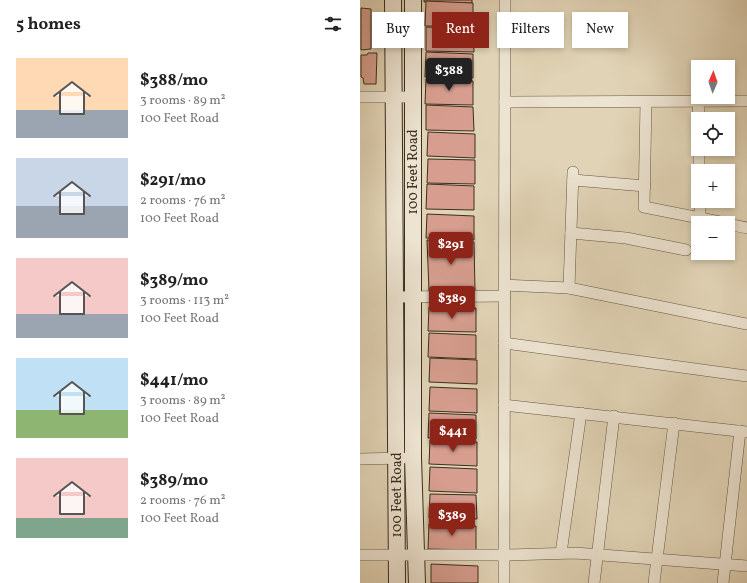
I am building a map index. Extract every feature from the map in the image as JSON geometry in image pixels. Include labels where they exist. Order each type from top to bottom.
[{"type":"main road","name":"100 Feet Road","points":[[394,0],[393,97],[396,297],[397,583]]},
{"type":"main road","name":"100 Feet Road","points":[[413,0],[413,458],[417,583]]},
{"type":"street","points":[[407,0],[413,0]]},
{"type":"street","points":[[504,583],[505,0]]},
{"type":"street","points":[[360,97],[413,97]]},
{"type":"street","points":[[505,102],[691,101]]},
{"type":"street","points":[[735,101],[747,101]]},
{"type":"street","points":[[646,102],[644,207],[694,216]]},
{"type":"street","points":[[568,288],[573,176],[645,186]]},
{"type":"street","points":[[735,225],[747,228]]},
{"type":"street","points":[[571,233],[626,238],[686,250]]},
{"type":"street","points":[[505,285],[568,288],[747,324]]},
{"type":"street","points":[[396,297],[504,296]]},
{"type":"street","points":[[504,343],[747,376]]},
{"type":"street","points":[[504,405],[743,431],[723,583]]},
{"type":"street","points":[[561,554],[581,413]]},
{"type":"street","points":[[594,583],[614,416]]},
{"type":"street","points":[[654,583],[674,423]]},
{"type":"street","points":[[360,459],[413,458]]},
{"type":"street","points":[[360,555],[398,556],[417,554],[504,555],[576,553],[747,566]]},
{"type":"building","points":[[424,0],[472,0],[472,3],[424,2]]},
{"type":"building","points":[[426,1],[473,3],[473,12],[432,12],[432,26],[425,26]]},
{"type":"building","points":[[361,8],[371,9],[371,49],[361,50]]},
{"type":"building","points":[[426,27],[432,27],[432,48],[474,48],[474,52],[426,51]]},
{"type":"building","points":[[426,52],[473,54],[473,78],[425,77]]},
{"type":"building","points":[[368,53],[377,53],[376,84],[364,84],[363,78],[361,77],[361,55],[367,55]]},
{"type":"building","points":[[426,79],[473,81],[473,105],[425,104]]},
{"type":"building","points":[[426,105],[473,107],[474,131],[426,130]]},
{"type":"building","points":[[428,132],[475,134],[475,158],[427,156]]},
{"type":"building","points":[[428,159],[475,160],[475,184],[427,183]]},
{"type":"building","points":[[427,184],[474,186],[474,210],[426,209]]},
{"type":"building","points":[[427,214],[474,216],[474,240],[426,238]]},
{"type":"building","points":[[427,240],[474,242],[475,291],[429,291]]},
{"type":"building","points":[[429,307],[476,308],[476,332],[428,331]]},
{"type":"building","points":[[429,333],[476,335],[476,359],[428,357]]},
{"type":"building","points":[[430,358],[477,360],[477,384],[429,382]]},
{"type":"building","points":[[430,387],[477,389],[477,413],[429,411]]},
{"type":"building","points":[[429,413],[476,415],[476,439],[428,438]]},
{"type":"building","points":[[430,440],[477,442],[477,466],[429,464]]},
{"type":"building","points":[[430,467],[477,469],[477,493],[429,491]]},
{"type":"building","points":[[430,494],[476,495],[477,519],[429,518]]},
{"type":"building","points":[[429,524],[476,526],[476,550],[428,549]]},
{"type":"building","points":[[431,564],[478,566],[478,583],[431,583]]}]
